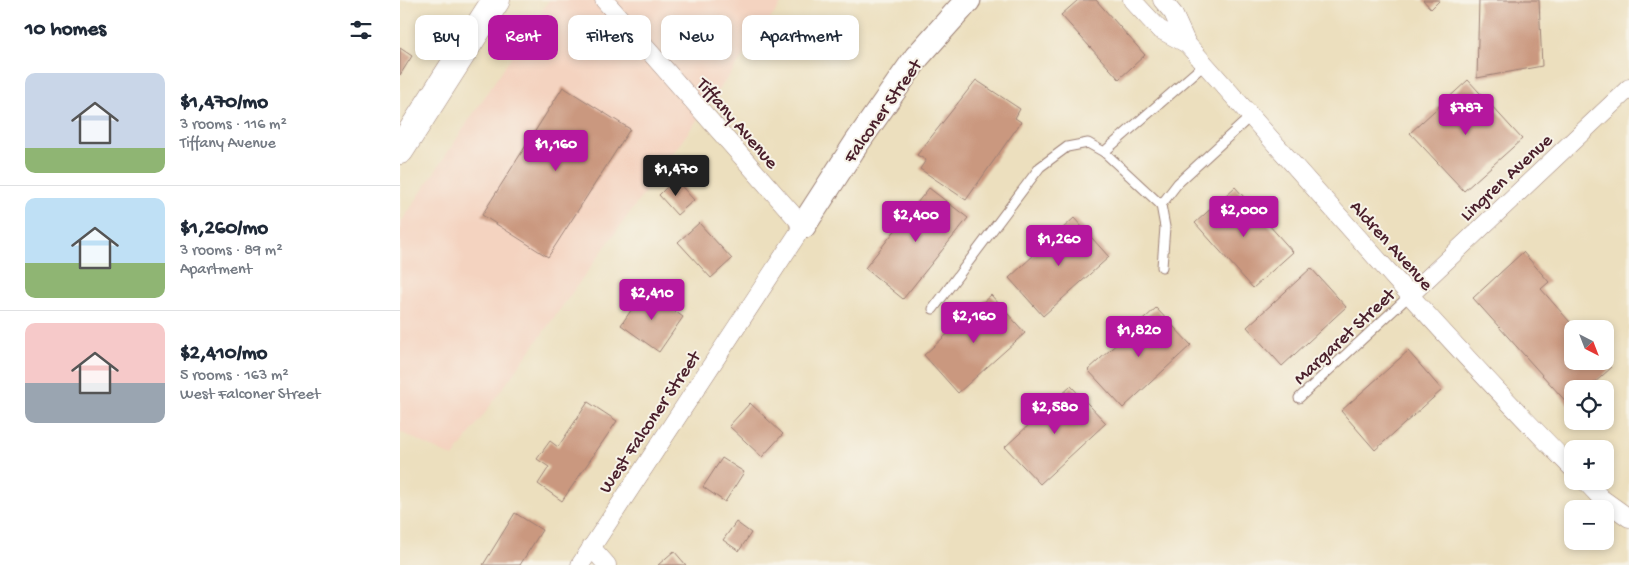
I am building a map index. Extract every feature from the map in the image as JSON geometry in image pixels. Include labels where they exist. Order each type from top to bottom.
[{"type":"main road","points":[[400,150],[496,0]]},
{"type":"street","name":"Tiffany Avenue","points":[[604,0],[803,226]]},
{"type":"street","name":"Falconer Street","points":[[803,226],[856,144],[917,57],[968,0]]},
{"type":"street","name":"Aldren Avenue","points":[[1132,0],[1159,29],[1187,44]]},
{"type":"street","name":"Aldren Avenue","points":[[1162,0],[1173,12],[1187,44],[1410,295],[1564,459]]},
{"type":"street","name":"Lingren Avenue","points":[[1410,295],[1629,88]]},
{"type":"street","name":"West Falconer Street","points":[[580,565],[803,226]]},
{"type":"street","points":[[1593,490],[1601,498],[1629,518]]},
{"type":"street","points":[[591,547],[607,565]]},
{"type":"lane","points":[[1104,152],[1205,64]]},
{"type":"lane","points":[[1161,205],[1178,183],[1251,116]]},
{"type":"lane","points":[[933,310],[1040,167],[1068,148],[1088,142],[1104,152],[1161,205],[1165,227],[1162,267]]},
{"type":"lane","name":"Margaret Street","points":[[1300,398],[1410,295]]},
{"type":"shaded area","points":[[549,0],[784,0],[773,15],[742,15],[742,58],[453,457],[400,432],[400,224],[509,60],[558,60],[558,15],[539,15]]},
{"type":"building","points":[[1078,0],[1096,0],[1145,55],[1119,79],[1061,15]]},
{"type":"building","points":[[1423,0],[1440,0],[1431,9]]},
{"type":"building","points":[[1479,0],[1539,0],[1542,66],[1477,78]]},
{"type":"building","points":[[400,48],[412,56],[400,75]]},
{"type":"building","points":[[976,80],[1020,109],[1015,118],[1021,122],[966,200],[920,169],[926,160],[917,155]]},
{"type":"building","points":[[1468,80],[1522,139],[1464,191],[1410,133]]},
{"type":"building","points":[[563,87],[630,129],[548,257],[482,215]]},
{"type":"building","points":[[675,179],[694,200],[677,215],[659,195]]},
{"type":"building","points":[[1235,187],[1293,252],[1253,288],[1195,223]]},
{"type":"building","points":[[929,188],[968,218],[903,299],[865,268]]},
{"type":"building","points":[[1074,218],[1109,257],[1043,316],[1009,278]]},
{"type":"building","points":[[699,223],[732,259],[711,278],[678,242]]},
{"type":"building","points":[[1523,252],[1549,282],[1541,289],[1568,320],[1564,320],[1564,370],[1609,370],[1598,380],[1564,380],[1564,399],[1473,298]]},
{"type":"building","points":[[1311,268],[1346,307],[1282,366],[1247,327]]},
{"type":"building","points":[[645,290],[683,317],[659,352],[621,325]]},
{"type":"building","points":[[991,295],[1025,333],[958,393],[924,355]]},
{"type":"building","points":[[1156,308],[1191,345],[1123,408],[1088,370]]},
{"type":"building","points":[[1408,351],[1442,390],[1375,450],[1341,411]]},
{"type":"building","points":[[1071,386],[1106,423],[1040,484],[1005,447]]},
{"type":"building","points":[[588,402],[617,421],[562,501],[538,484],[549,467],[537,459],[550,441],[558,447]]},
{"type":"building","points":[[750,403],[783,434],[762,457],[729,426]]},
{"type":"building","points":[[722,458],[744,472],[725,502],[703,487]]},
{"type":"building","points":[[515,513],[542,530],[520,565],[483,565]]},
{"type":"building","points":[[736,522],[751,533],[739,551],[723,540]]},
{"type":"building","points":[[674,551],[686,565],[658,565]]}]
